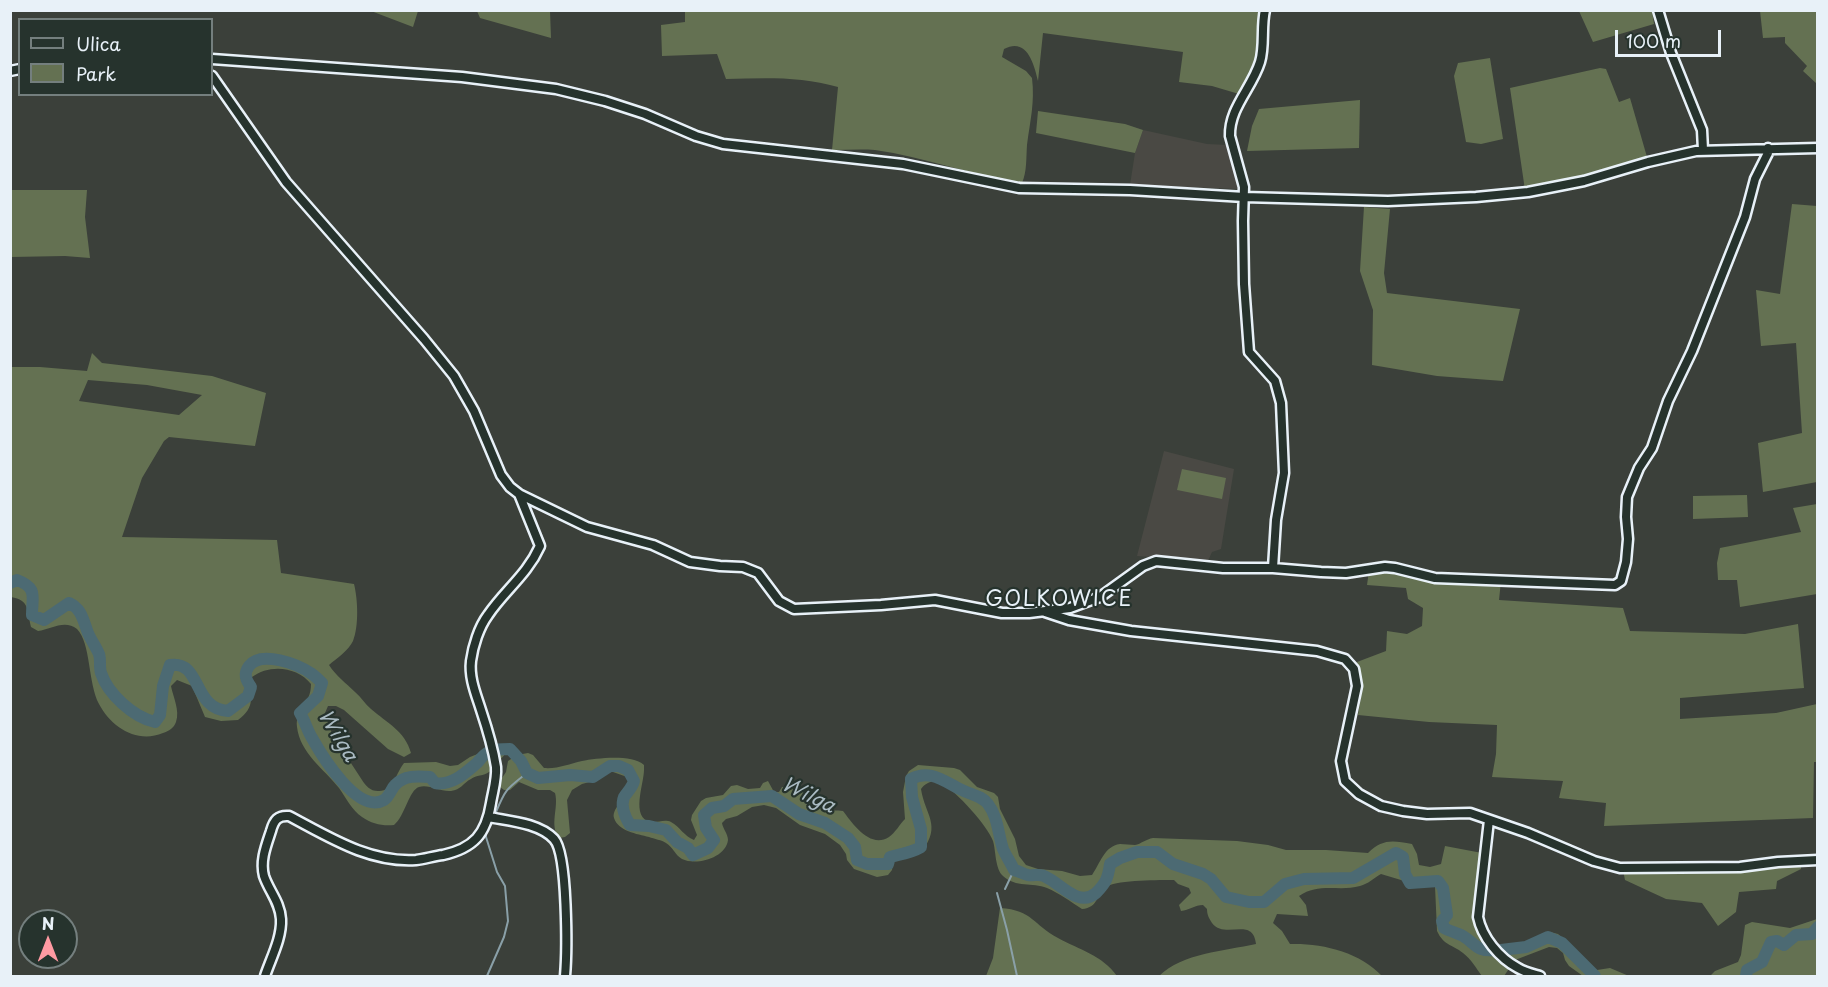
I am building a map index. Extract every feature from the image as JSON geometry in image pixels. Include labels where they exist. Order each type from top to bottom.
[{"type":"street","points":[[1265,10],[1261,60],[1231,118],[1230,136],[1244,187],[1244,284],[1249,352],[1275,381],[1281,403],[1284,473],[1276,520],[1273,568]]},
{"type":"street","points":[[1658,10],[1665,36],[1702,130],[1703,150]]},
{"type":"street","points":[[213,59],[462,77],[556,89],[645,114],[696,136],[723,144],[903,164],[1019,188],[1388,201],[1528,192],[1584,181],[1677,154],[1703,150],[1818,148]]},
{"type":"street","points":[[213,77],[286,182],[454,376],[474,411],[501,475],[510,487],[519,494],[588,527],[653,544],[690,562],[743,567],[758,573],[779,601],[794,609],[935,600],[1002,613],[1070,608],[1100,597],[1143,566],[1156,561],[1231,568],[1273,568],[1346,573],[1385,567],[1435,578],[1615,585],[1621,581],[1626,562],[1627,496],[1652,448],[1668,401],[1704,322],[1745,217],[1755,179],[1768,153],[1768,148]]},
{"type":"street","points":[[265,976],[278,940],[281,919],[277,901],[264,877],[262,864],[272,826],[277,818],[282,815],[289,816],[346,846],[372,855],[417,860],[457,852],[467,847],[476,840],[489,817],[496,768],[471,680],[471,662],[476,640],[487,616],[533,562],[540,546],[519,494]]},
{"type":"street","points":[[1044,611],[1069,620],[1131,631],[1317,651],[1346,660],[1354,669],[1358,686],[1341,761],[1346,781],[1359,794],[1381,806],[1403,812],[1427,814],[1470,813],[1528,832],[1593,861],[1620,868],[1740,867],[1818,860]]},
{"type":"street","points":[[489,817],[534,828],[554,839],[559,846],[564,887],[565,976]]},
{"type":"street","points":[[1489,820],[1478,916],[1480,928],[1497,950],[1518,968],[1540,976]]},
{"type":"shaded area","points":[[1143,130],[1207,144],[1227,145],[1239,176],[1238,189],[1130,185],[1135,153]]},
{"type":"shaded area","points":[[1164,451],[1234,469],[1221,549],[1212,552],[1208,561],[1137,556]]},
{"type":"green space","points":[[685,10],[1261,11],[1256,64],[1239,94],[1212,86],[1179,82],[1183,52],[1043,33],[1038,81],[1032,60],[1024,49],[1012,46],[1004,49],[1002,57],[1026,71],[1032,78],[1033,104],[1026,169],[1022,183],[893,153],[875,150],[832,150],[838,87],[796,79],[726,79],[717,54],[662,56],[661,25],[685,22]]},
{"type":"green space","points":[[371,11],[418,11],[413,27]]},
{"type":"green space","points":[[477,11],[550,11],[551,38],[480,18]]},
{"type":"green space","points":[[1579,11],[1652,11],[1654,24],[1593,42]]},
{"type":"green space","points":[[1760,11],[1817,11],[1817,84],[1803,71],[1807,66],[1785,43],[1785,37],[1763,38]]},
{"type":"green space","points":[[1490,58],[1503,139],[1481,144],[1466,142],[1454,76],[1458,63]]},
{"type":"green space","points":[[1600,68],[1606,69],[1619,102],[1630,98],[1647,157],[1644,161],[1593,177],[1525,190],[1510,88]]},
{"type":"green space","points":[[1360,100],[1359,148],[1247,151],[1252,126],[1259,109]]},
{"type":"green space","points":[[1038,111],[1125,124],[1143,130],[1135,153],[1036,133]]},
{"type":"green space","points":[[10,190],[87,190],[85,217],[90,258],[11,257]]},
{"type":"green space","points":[[1792,204],[1817,206],[1817,482],[1763,492],[1758,443],[1802,433],[1796,343],[1761,346],[1756,290],[1780,294]]},
{"type":"green space","points":[[1364,207],[1390,209],[1384,273],[1387,293],[1520,309],[1503,381],[1437,376],[1372,365],[1373,310],[1360,271]]},
{"type":"green space","points":[[92,353],[102,363],[212,376],[266,393],[255,446],[169,437],[164,441],[142,478],[122,537],[277,540],[281,573],[354,584],[357,613],[355,635],[349,648],[329,665],[369,707],[400,733],[411,753],[404,757],[388,749],[344,710],[336,706],[328,706],[325,713],[332,734],[368,788],[378,791],[387,788],[404,763],[436,762],[450,766],[458,765],[485,751],[507,751],[490,772],[473,778],[454,790],[419,787],[412,793],[394,825],[381,825],[362,817],[349,804],[339,788],[303,745],[297,721],[309,697],[311,684],[291,670],[266,670],[252,677],[250,706],[238,720],[221,721],[205,717],[192,686],[177,680],[171,686],[177,708],[173,728],[153,736],[134,735],[110,720],[95,696],[82,635],[77,629],[68,625],[38,631],[31,627],[25,604],[11,597],[10,367],[87,371]],"holes":[[[88,380],[147,385],[202,395],[179,415],[79,401]]]},
{"type":"green space","points":[[1182,469],[1226,478],[1222,499],[1177,490]]},
{"type":"green space","points":[[1747,495],[1748,517],[1693,519],[1693,496]]},
{"type":"green space","points":[[1817,504],[1817,594],[1740,607],[1737,580],[1718,580],[1717,563],[1720,548],[1801,532],[1793,508]]},
{"type":"green space","points":[[1385,568],[1501,581],[1499,600],[1623,608],[1630,631],[1745,634],[1798,624],[1804,688],[1680,698],[1680,719],[1776,713],[1817,704],[1818,762],[1814,762],[1813,818],[1604,826],[1606,803],[1559,798],[1563,781],[1492,777],[1497,725],[1429,722],[1358,715],[1363,684],[1357,662],[1386,651],[1387,631],[1407,634],[1422,626],[1423,608],[1408,599],[1406,588],[1367,585],[1369,571]]},
{"type":"green space","points":[[528,753],[533,755],[544,768],[605,758],[623,758],[639,762],[644,765],[640,800],[641,814],[651,822],[671,822],[694,840],[697,835],[691,820],[701,801],[723,795],[731,786],[737,785],[748,789],[760,788],[768,781],[774,792],[779,792],[782,787],[799,786],[809,800],[819,808],[843,811],[863,833],[875,840],[882,840],[889,837],[905,819],[903,792],[906,776],[918,765],[960,770],[977,787],[994,793],[998,797],[1000,809],[1015,839],[1019,856],[1026,865],[1080,876],[1092,875],[1106,852],[1115,845],[1135,845],[1153,838],[1237,841],[1286,850],[1368,853],[1383,843],[1399,842],[1412,844],[1419,865],[1430,867],[1441,864],[1445,846],[1482,853],[1478,931],[1496,954],[1502,947],[1525,943],[1550,932],[1558,934],[1565,940],[1586,964],[1597,970],[1610,968],[1629,976],[1583,976],[1569,966],[1563,953],[1557,948],[1549,947],[1515,960],[1504,976],[1482,976],[1468,958],[1445,942],[1437,931],[1435,886],[1411,883],[1381,874],[1352,888],[1322,888],[1307,892],[1299,896],[1306,905],[1308,916],[1277,914],[1273,923],[1282,931],[1290,944],[1327,947],[1352,955],[1382,976],[1159,976],[1180,962],[1192,958],[1256,944],[1254,936],[1250,931],[1218,928],[1212,923],[1203,905],[1181,911],[1179,905],[1191,893],[1189,888],[1174,880],[1113,884],[1104,889],[1092,906],[1082,909],[1047,888],[1008,880],[998,869],[993,841],[985,826],[963,801],[941,783],[930,782],[921,789],[932,827],[928,842],[922,851],[898,850],[894,854],[892,870],[888,875],[877,877],[854,869],[840,845],[825,834],[800,825],[776,808],[764,805],[752,807],[722,823],[728,840],[722,852],[716,856],[695,862],[682,859],[664,842],[619,826],[614,818],[615,810],[633,783],[630,778],[607,771],[593,781],[572,790],[567,800],[570,833],[559,838],[554,822],[555,793],[550,790],[538,790],[519,782],[510,790],[500,787],[508,761],[517,755]]},
{"type":"green space","points":[[1801,863],[1801,869],[1777,881],[1776,889],[1739,892],[1736,912],[1718,926],[1702,903],[1666,899],[1625,880],[1623,870]]},
{"type":"green space","points":[[1000,908],[1011,909],[1026,915],[1058,938],[1098,958],[1117,976],[986,976],[993,958]]},
{"type":"green space","points":[[1817,919],[1817,976],[1710,976],[1715,971],[1738,962],[1745,925],[1752,922],[1790,928]]},
{"type":"waterway","name":"Wilga","points":[[10,583],[17,580],[28,586],[33,598],[32,615],[44,620],[69,603],[77,608],[99,654],[101,673],[109,689],[130,710],[155,722],[160,715],[163,686],[170,665],[180,665],[188,670],[208,702],[216,708],[228,711],[248,696],[251,687],[246,672],[255,661],[280,660],[306,670],[322,683],[318,696],[300,713],[310,735],[332,769],[352,792],[363,799],[374,802],[388,797],[395,785],[403,779],[430,777],[435,783],[447,783],[463,775],[487,753],[510,749],[521,761],[527,773],[538,778],[570,775],[593,777],[610,766],[619,766],[628,770],[634,781],[624,797],[623,808],[630,825],[666,830],[693,855],[708,848],[714,840],[706,828],[704,815],[712,808],[724,806],[733,799],[772,796],[799,814],[825,823],[848,838],[855,847],[857,860],[867,864],[888,864],[890,857],[921,847],[921,829],[912,797],[911,779],[925,775],[938,778],[986,801],[996,820],[1003,849],[1014,870],[1028,875],[1044,876],[1070,893],[1083,898],[1090,897],[1102,886],[1110,864],[1137,852],[1157,852],[1173,864],[1211,879],[1226,897],[1249,902],[1264,902],[1285,884],[1304,879],[1353,878],[1396,853],[1403,857],[1405,874],[1410,883],[1438,881],[1443,888],[1447,915],[1442,921],[1444,928],[1463,936],[1480,949],[1495,950]]},
{"type":"waterway","points":[[496,812],[508,790],[527,773]]},
{"type":"waterway","points":[[487,976],[504,937],[508,921],[505,886],[497,872],[486,837],[486,831],[493,822]]},
{"type":"waterway","points":[[1005,889],[1014,870]]},
{"type":"waterway","points":[[997,893],[1017,976]]},
{"type":"waterway","name":"Wilga","points":[[1746,976],[1747,970],[1762,962],[1771,942],[1777,941],[1784,945],[1796,935],[1812,934],[1818,927]]},
{"type":"waterway","name":"Wilga","points":[[1501,950],[1526,947],[1548,937],[1562,943],[1595,976]]},
{"type":"district","name":"GOLKOWICE","points":[[1059,600]]}]
